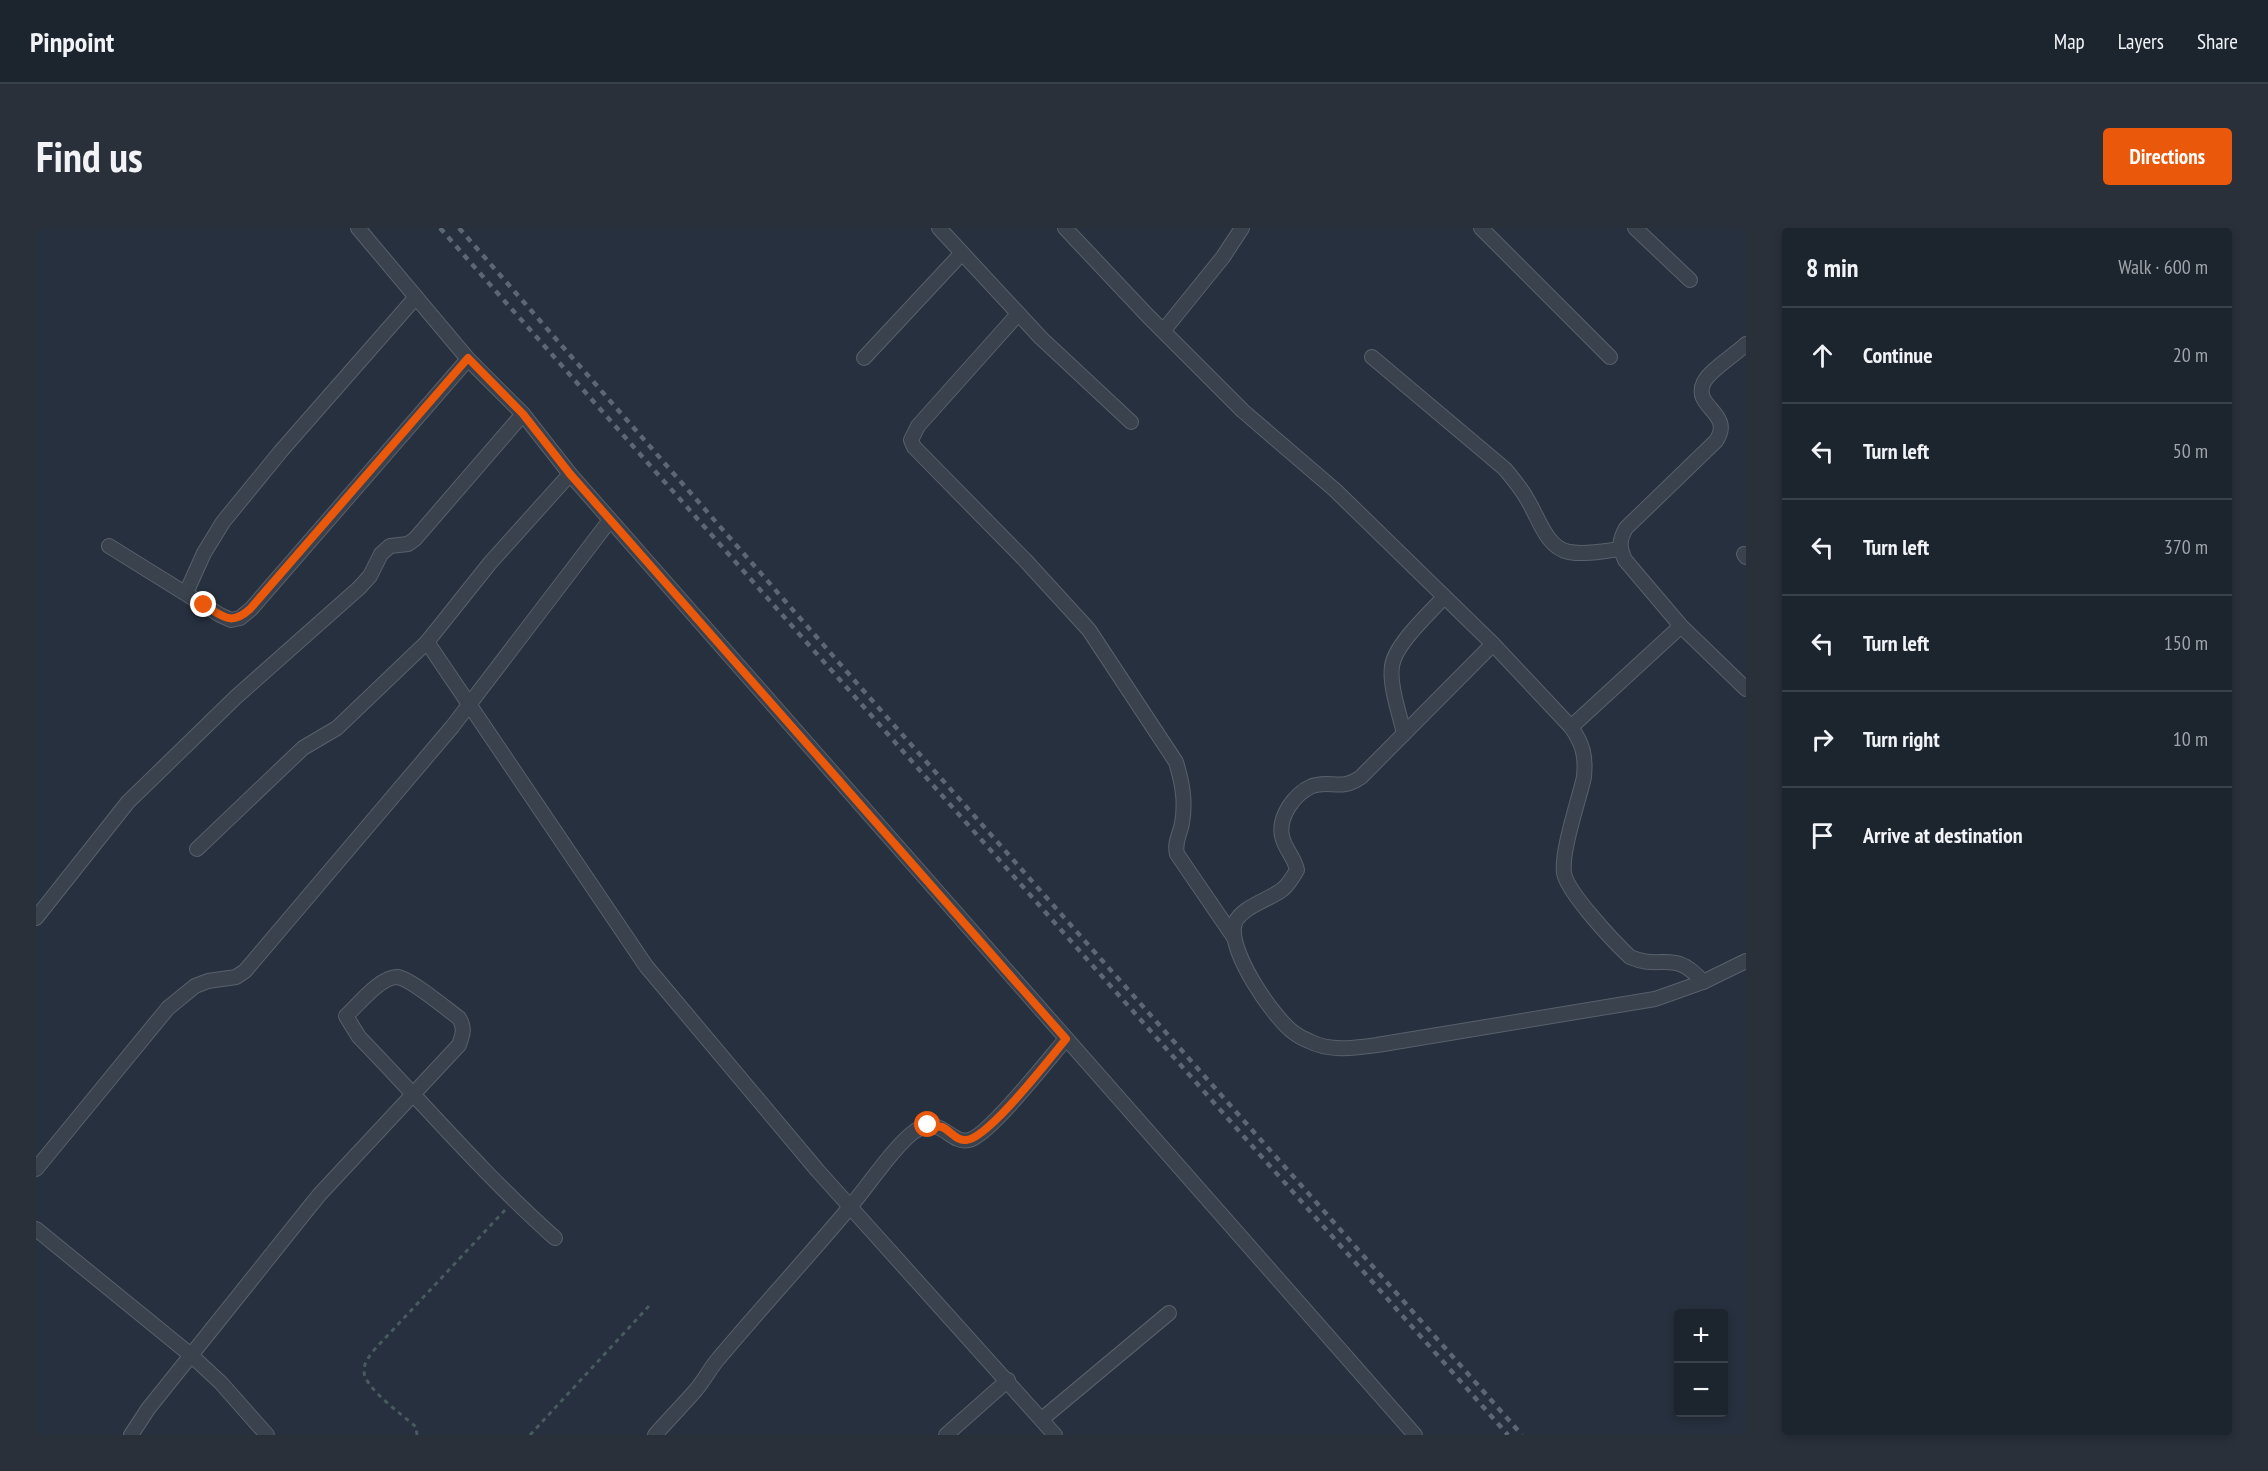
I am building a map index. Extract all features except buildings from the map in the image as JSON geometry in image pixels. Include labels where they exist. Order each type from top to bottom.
[{"type":"street","points":[[358,228],[468,358],[523,414],[610,520],[1415,1435]]},
{"type":"street","points":[[939,228],[1071,368],[1131,423]]},
{"type":"street","points":[[1065,228],[1243,411],[1335,490],[1493,644],[1571,727],[1581,741],[1585,765],[1564,860],[1564,874],[1570,889],[1630,957],[1638,960],[1685,965],[1703,982]]},
{"type":"street","points":[[1481,228],[1610,357]]},
{"type":"street","points":[[1635,228],[1690,280]]},
{"type":"street","points":[[1164,330],[1223,257],[1240,229]]},
{"type":"street","points":[[864,358],[962,253]]},
{"type":"street","points":[[186,593],[204,553],[223,522],[281,451],[416,297]]},
{"type":"street","points":[[1018,314],[918,426],[911,440],[914,447],[1026,560],[1089,630],[1176,762],[1184,799],[1182,824],[1175,846],[1177,854],[1233,936],[1237,952],[1248,973],[1292,1032],[1311,1042],[1328,1047],[1350,1048],[1377,1045],[1633,1004],[1666,996],[1703,982],[1746,961]]},
{"type":"street","points":[[1746,344],[1704,381],[1701,390],[1703,400],[1722,424],[1722,433],[1626,528],[1620,538],[1620,549],[1625,560],[1681,626],[1746,689]]},
{"type":"street","points":[[1372,357],[1505,469],[1518,484],[1554,544],[1567,552],[1582,553],[1620,549]]},
{"type":"street","points":[[109,546],[231,620],[240,618],[468,358]]},
{"type":"street","points":[[36,918],[128,801],[236,697],[359,588],[370,576],[381,554],[390,546],[408,544],[415,539],[523,414]]},
{"type":"street","points":[[197,849],[303,747],[338,728],[427,642],[490,562],[570,474]]},
{"type":"street","points":[[36,1169],[168,1008],[195,986],[208,981],[236,977],[245,971],[452,727],[610,520]]},
{"type":"street","points":[[1404,734],[1393,684],[1392,666],[1401,645],[1444,597]]},
{"type":"street","points":[[1571,727],[1681,626]]},
{"type":"street","points":[[427,642],[646,966],[776,1122],[1055,1435]]},
{"type":"street","points":[[1233,936],[1236,921],[1244,912],[1283,889],[1297,870],[1282,838],[1281,823],[1286,810],[1310,787],[1324,784],[1351,785],[1361,777],[1493,644]]},
{"type":"street","points":[[131,1435],[148,1408],[320,1194],[414,1094],[459,1044],[463,1034],[463,1025],[459,1018],[417,987],[397,977],[386,981],[374,988],[346,1016],[359,1037],[414,1094],[514,1200],[555,1238]]},
{"type":"street","points":[[655,1435],[696,1390],[717,1361],[915,1131],[928,1125],[942,1127],[960,1140],[970,1140],[983,1132],[1006,1109],[1066,1039]]},
{"type":"street","points":[[36,1228],[192,1356],[221,1383],[267,1435]]},
{"type":"street","points":[[1042,1419],[1169,1313]]},
{"type":"street","points":[[946,1435],[1008,1380]]},
{"type":"path","points":[[417,1435],[416,1427],[368,1384],[363,1373],[366,1362],[374,1350],[514,1200]]},
{"type":"path","points":[[530,1435],[649,1305]]},
{"type":"railway","points":[[440,228],[1508,1435]]},
{"type":"railway","points":[[459,228],[862,689],[1522,1435]]},
{"type":"route","points":[[204,605],[231,620],[240,618],[250,609],[468,358],[523,414],[570,474],[1066,1039],[1006,1109],[978,1136],[970,1140],[960,1140],[942,1127],[928,1125]]}]
